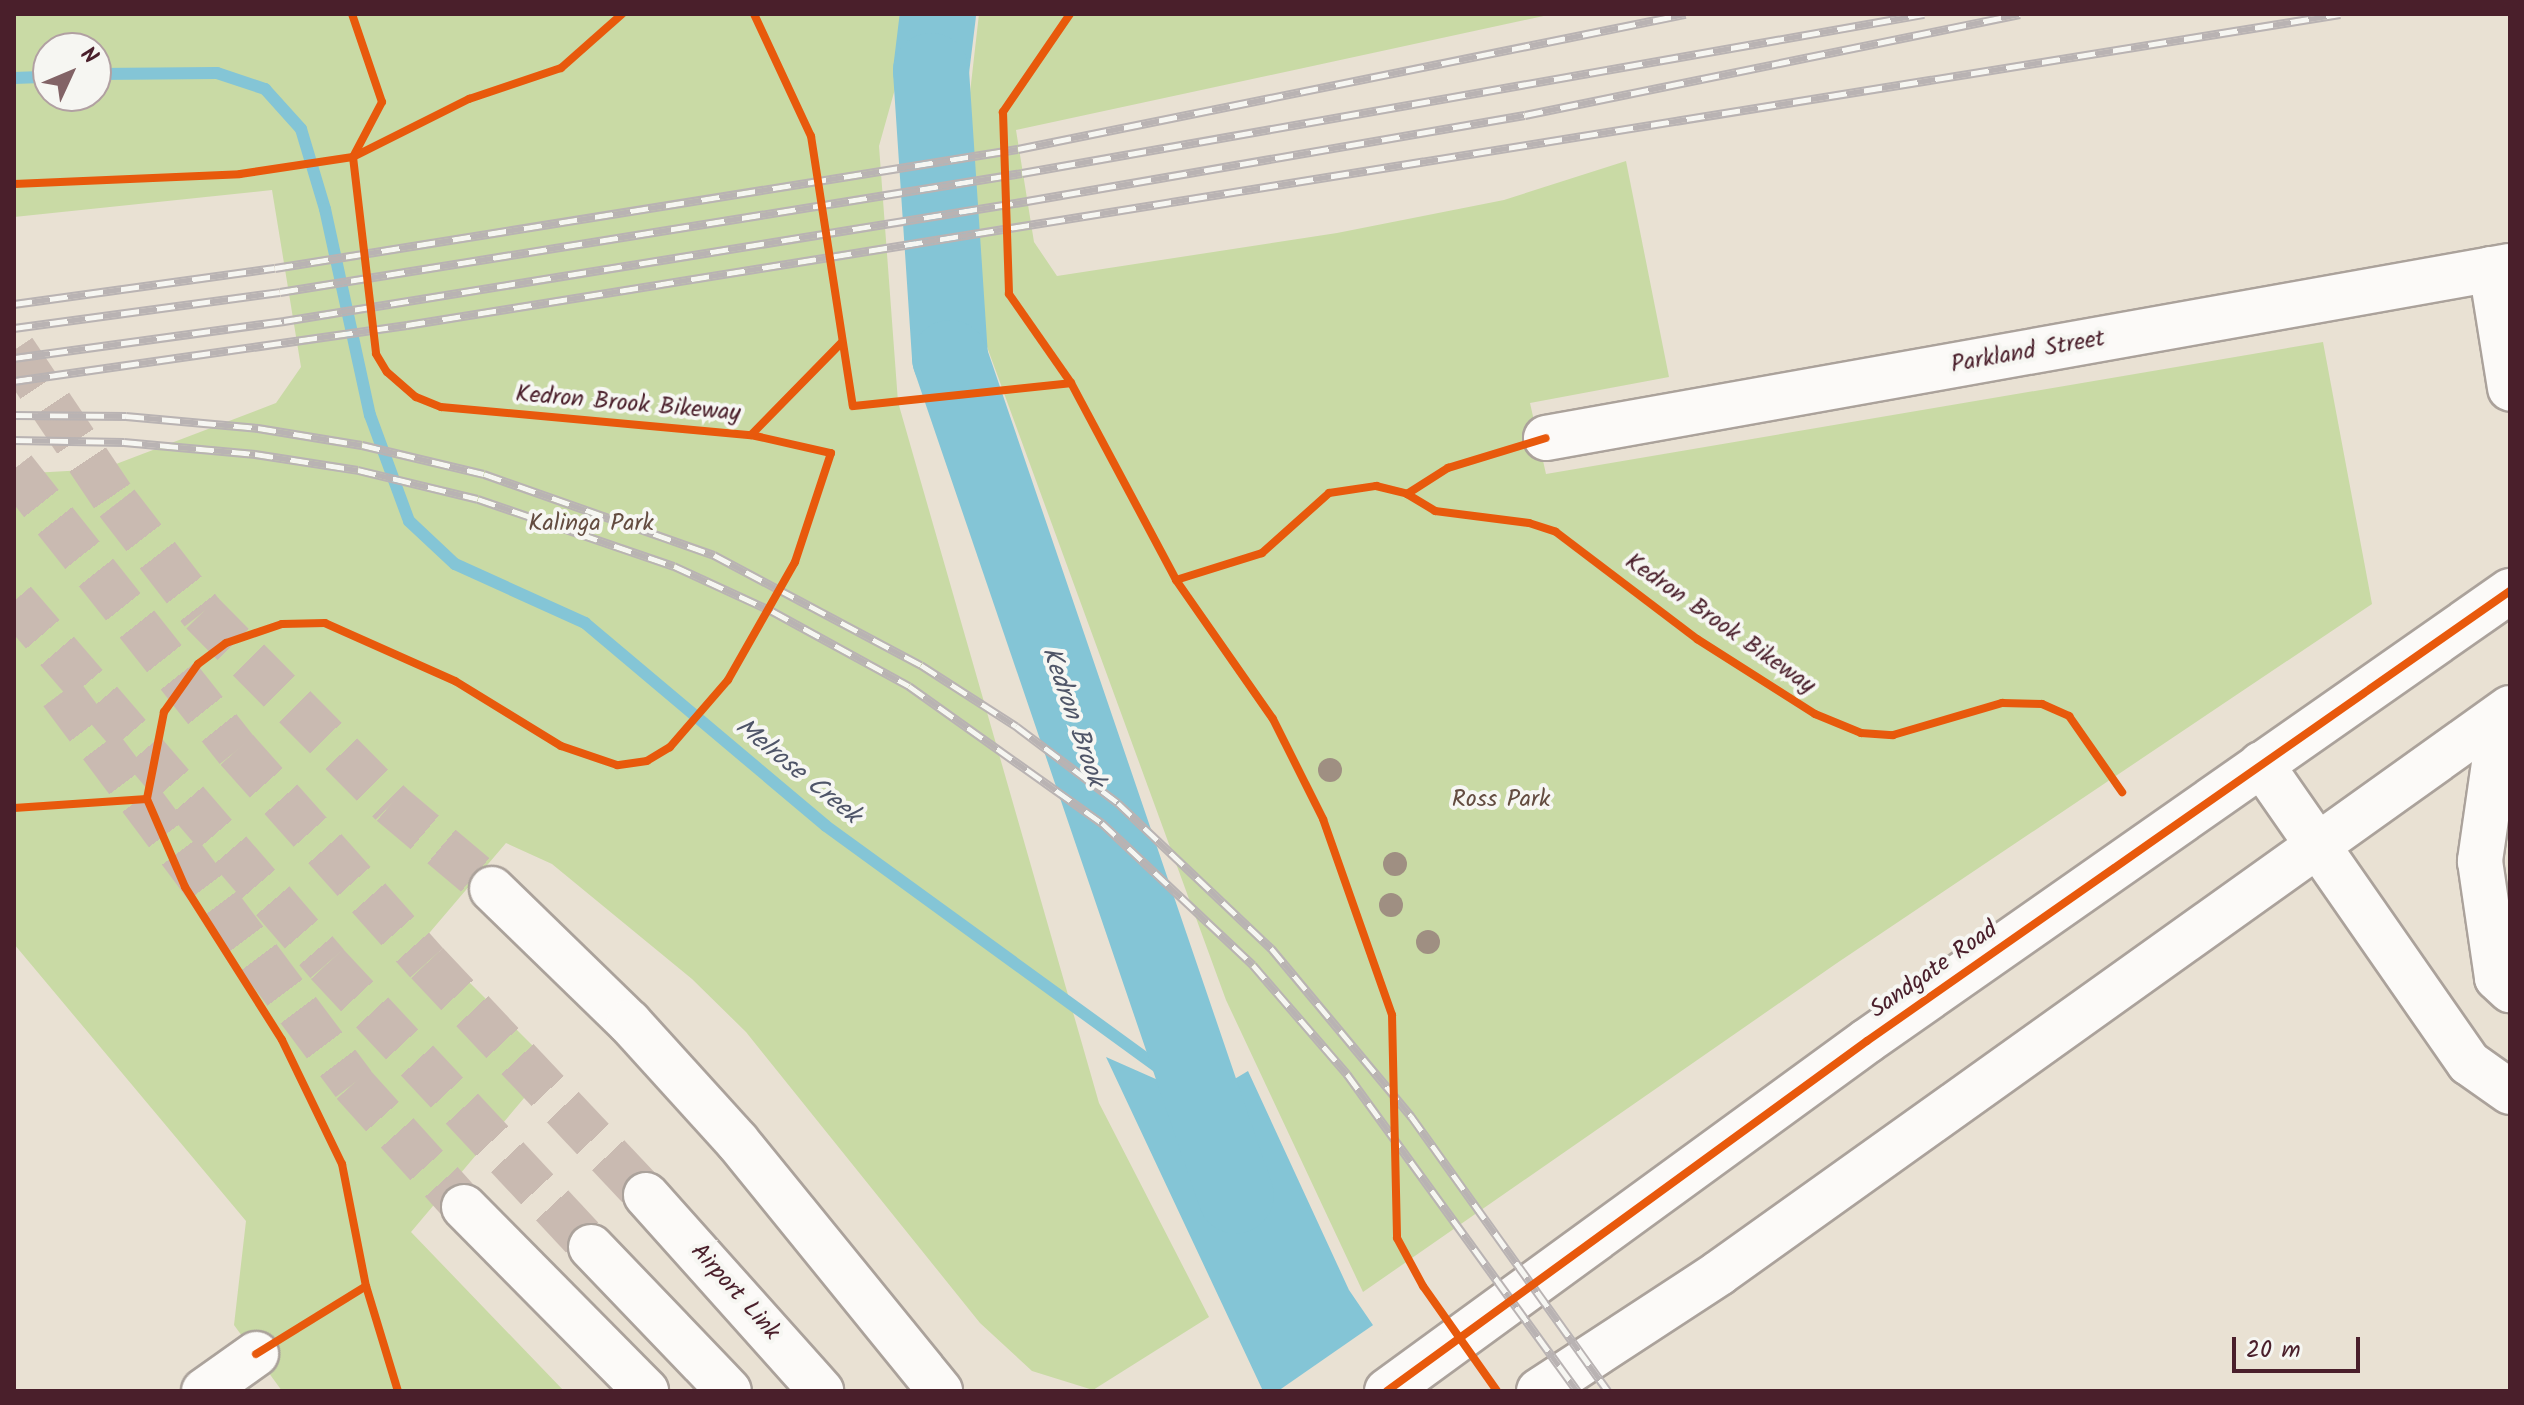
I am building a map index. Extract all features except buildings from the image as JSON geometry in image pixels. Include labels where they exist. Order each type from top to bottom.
[{"type":"main road","points":[[2500,267],[2510,388]]},
{"type":"main road","name":"Parkland Street","points":[[1546,438],[2500,267]]},
{"type":"main road","name":"Sandgate Road","points":[[1387,1391],[2261,764],[2510,591]]},
{"type":"main road","points":[[1539,1391],[1719,1273],[2505,711]]},
{"type":"main road","points":[[2505,711],[2480,861],[2497,978],[2510,990]]},
{"type":"main road","points":[[2261,764],[2314,845],[2469,1063],[2510,1092]]},
{"type":"main road","points":[[492,889],[629,1022],[737,1141],[940,1391]]},
{"type":"main road","name":"Airport Link","points":[[646,1195],[821,1391]]},
{"type":"main road","points":[[464,1207],[646,1391]]},
{"type":"main road","points":[[591,1247],[729,1391]]},
{"type":"main road","points":[[204,1391],[256,1354]]},
{"type":"green space","name":"Kalinga Park","points":[[14,14],[916,14],[879,146],[898,402],[1099,1103],[1209,1317],[1093,1390],[1032,1371],[980,1323],[746,1032],[692,979],[552,864],[506,843],[425,938],[552,1065],[411,1232],[564,1391],[282,1391],[234,1325],[246,1221],[14,944],[14,474],[103,469],[276,403],[301,367],[272,190],[14,217]]},
{"type":"green space","name":"Ross Park","points":[[979,14],[1553,14],[1016,130],[1034,242],[1057,276],[1337,233],[1504,200],[1626,161],[1669,377],[1530,403],[1546,474],[2323,342],[2372,604],[1837,963],[1363,1292],[1226,1000],[986,344],[967,119]]},
{"type":"water","points":[[1106,1057],[1201,1099],[1248,1071],[1349,1290],[1418,1391],[1263,1391]]},
{"type":"pier","points":[[1376,1323],[1422,1391],[1278,1391]]},
{"type":"waterway","name":"Kedron Brook","points":[[938,14],[931,71],[950,358],[1236,1196]]},
{"type":"waterway","name":"Melrose Creek","points":[[112,74],[217,73],[265,89],[301,129],[325,209],[370,415],[409,521],[455,564],[585,623],[826,826],[1202,1099]]},
{"type":"waterway","name":"Melrose Creek","points":[[14,78],[32,77]]},
{"type":"tunnel","points":[[14,350],[117,503],[202,613],[391,804],[492,889]]},
{"type":"tunnel","points":[[14,469],[237,750],[427,963],[646,1195]]},
{"type":"tunnel","points":[[14,601],[327,964],[591,1247]]},
{"type":"tunnel","points":[[61,693],[353,1084],[464,1207]]},
{"type":"railway","points":[[14,304],[275,268],[1018,149],[1685,14]]},
{"type":"railway","points":[[14,328],[280,292],[1022,173],[1924,14]]},
{"type":"railway","points":[[14,358],[284,321],[1027,201],[1525,115],[2020,14]]},
{"type":"railway","points":[[14,381],[407,325],[2340,14]]},
{"type":"railway","points":[[14,415],[126,416],[258,428],[362,445],[484,474],[714,555],[921,665],[1016,726],[1118,803],[1271,948],[1411,1116],[1608,1391]]},
{"type":"railway","points":[[14,440],[124,442],[255,454],[358,470],[478,499],[674,566],[772,611],[909,686],[1102,823],[1253,965],[1347,1074],[1577,1391]]},
{"type":"cycle path","name":"Kedron Brook Bikeway","points":[[352,14],[382,102],[353,157],[376,354],[387,372],[416,397],[441,407],[751,435],[831,453],[795,562],[728,680],[670,747],[647,761],[617,765],[561,746],[455,681],[325,623],[282,624],[226,643],[198,664],[164,712],[147,799],[185,887],[282,1040],[342,1164],[366,1286],[398,1391]]},
{"type":"cycle path","points":[[14,184],[240,174],[353,157],[469,99],[561,68],[622,14]]},
{"type":"cycle path","points":[[754,14],[811,136],[853,406],[1071,383]]},
{"type":"cycle path","points":[[1070,14],[1003,112],[1009,294],[1071,383],[1176,580],[1273,719],[1323,819],[1392,1015],[1397,1238],[1423,1286],[1497,1391]]},
{"type":"cycle path","name":"Kedron Brook Bikeway","points":[[751,435],[841,343]]},
{"type":"cycle path","points":[[1176,580],[1262,553],[1329,493],[1376,486],[1407,494],[1448,468],[1546,438]]},
{"type":"cycle path","name":"Kedron Brook Bikeway","points":[[1407,494],[1435,511],[1529,523],[1556,532],[1697,639],[1815,714],[1861,733],[1893,735],[2002,703],[2042,704],[2069,716],[2122,792]]},
{"type":"cycle path","points":[[1387,1391],[1867,1041],[2510,591]]},
{"type":"cycle path","points":[[14,808],[147,799]]},
{"type":"cycle path","points":[[256,1354],[366,1286]]}]
